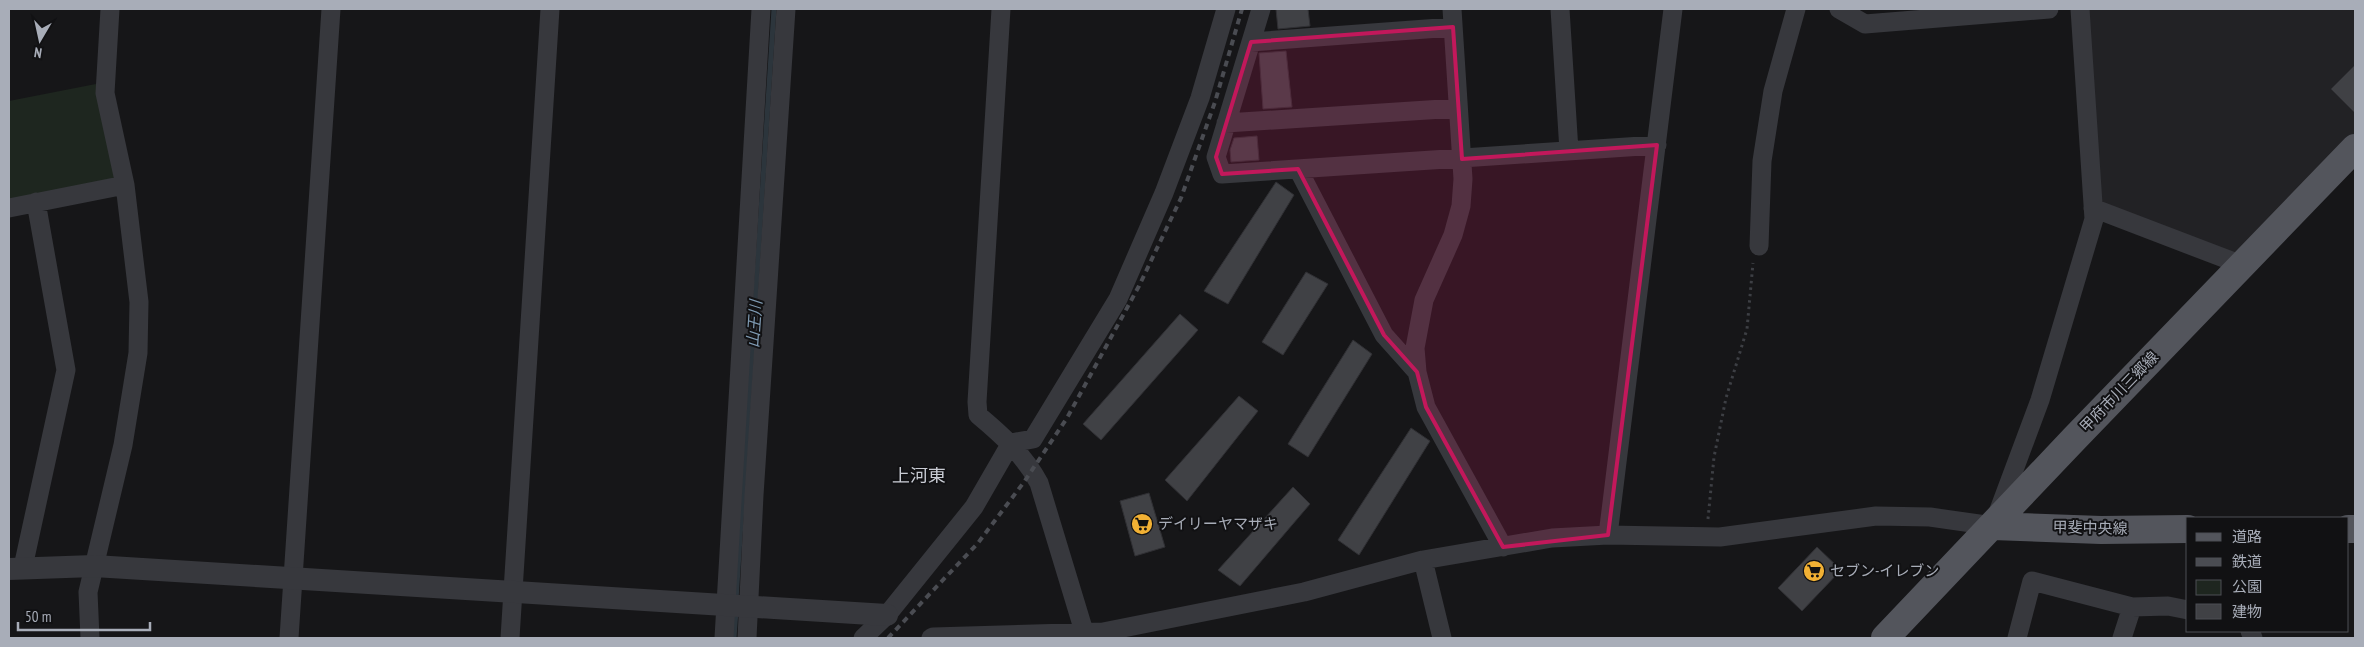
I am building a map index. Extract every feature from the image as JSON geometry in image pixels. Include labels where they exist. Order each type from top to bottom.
[{"type":"main road","name":"甲府市川三郷線","points":[[1886,638],[2355,148]]},
{"type":"main road","name":"甲斐中央線","points":[[1993,526],[2101,530],[2186,529]]},
{"type":"street","points":[[90,638],[88,592],[123,445],[138,353],[139,302],[125,185],[105,93],[110,9]]},
{"type":"street","points":[[289,638],[331,9]]},
{"type":"street","points":[[510,638],[550,9]]},
{"type":"street","points":[[724,638],[761,9]]},
{"type":"street","points":[[747,638],[786,9]]},
{"type":"street","points":[[1001,9],[977,402],[978,415],[1011,443],[1032,470],[1039,483],[1085,636]]},
{"type":"street","points":[[863,638],[887,615],[974,506],[1011,443],[1034,439],[1118,299],[1164,193],[1200,98],[1226,9]]},
{"type":"street","points":[[1261,9],[1216,157],[1222,174],[1657,145]]},
{"type":"street","points":[[1560,9],[1569,151]]},
{"type":"street","points":[[1608,535],[1674,9]]},
{"type":"street","points":[[1759,246],[1762,161],[1773,91],[1796,9]]},
{"type":"street","points":[[1839,9],[1865,24],[2049,9]]},
{"type":"street","points":[[931,638],[933,636],[1085,636],[1304,592],[1423,560],[1552,538],[1608,535],[1720,537],[1876,516],[1930,517],[1993,526],[2040,400],[2094,219],[2080,9]]},
{"type":"street","points":[[1251,42],[1452,18],[1462,159],[1461,206],[1453,235],[1424,300],[1415,348],[1417,372],[1426,407],[1503,547]]},
{"type":"street","points":[[1226,123],[1458,108]]},
{"type":"street","points":[[1298,169],[1384,335],[1417,372]]},
{"type":"street","points":[[9,208],[125,185]]},
{"type":"street","points":[[36,202],[66,370],[16,568],[94,566],[887,615]]},
{"type":"street","points":[[2094,208],[2242,265]]},
{"type":"street","points":[[1423,560],[1442,638]]},
{"type":"street","points":[[2017,638],[2032,581],[2132,607],[2168,606],[2186,610]]},
{"type":"street","points":[[2122,638],[2132,607]]},
{"type":"path","points":[[1707,537],[1714,457],[1726,398],[1747,329],[1754,257],[1759,246]]},
{"type":"highlighted area","points":[[1453,27],[1462,159],[1657,145],[1608,535],[1503,547],[1426,407],[1417,372],[1384,335],[1298,169],[1222,174],[1216,157],[1251,42]]},
{"type":"shaded area","points":[[2080,9],[2355,9],[2355,149],[2242,265],[2093,208]]},
{"type":"green space","points":[[106,82],[125,185],[9,208],[9,101]]},
{"type":"building","points":[[1276,9],[1308,9],[1310,26],[1278,29]]},
{"type":"building","points":[[1286,51],[1292,107],[1263,109],[1259,53]]},
{"type":"building","points":[[2355,65],[2355,113],[2331,89]]},
{"type":"building","points":[[1257,136],[1259,160],[1231,162],[1230,150],[1234,138]]},
{"type":"building","points":[[1276,182],[1294,195],[1228,304],[1204,291]]},
{"type":"building","points":[[1306,272],[1328,284],[1283,355],[1262,342]]},
{"type":"building","points":[[1180,314],[1198,330],[1101,440],[1083,424]]},
{"type":"building","points":[[1353,340],[1372,354],[1308,457],[1288,444]]},
{"type":"building","points":[[1239,396],[1258,411],[1187,501],[1165,480]]},
{"type":"building","points":[[1411,428],[1430,441],[1359,555],[1338,540]]},
{"type":"building","points":[[1293,487],[1310,504],[1240,586],[1218,570]]},
{"type":"building","name":"デイリーヤマザキ","points":[[1149,493],[1165,547],[1135,556],[1120,501]]},
{"type":"building","points":[[1817,547],[1841,570],[1802,611],[1778,588]]},
{"type":"waterway","name":"山王川","points":[[736,600],[774,9]]},
{"type":"waterway","name":"山王川","points":[[734,638],[736,611]]},
{"type":"railway","points":[[888,638],[978,543],[1024,482],[1067,418],[1139,286],[1181,198],[1215,102],[1242,9]]},
{"type":"place","name":"デイリーヤマザキ","points":[[1142,524]]},
{"type":"place","name":"セブン-イレブン","points":[[1814,571]]},
{"type":"district","name":"上河東","points":[[919,476]]}]
